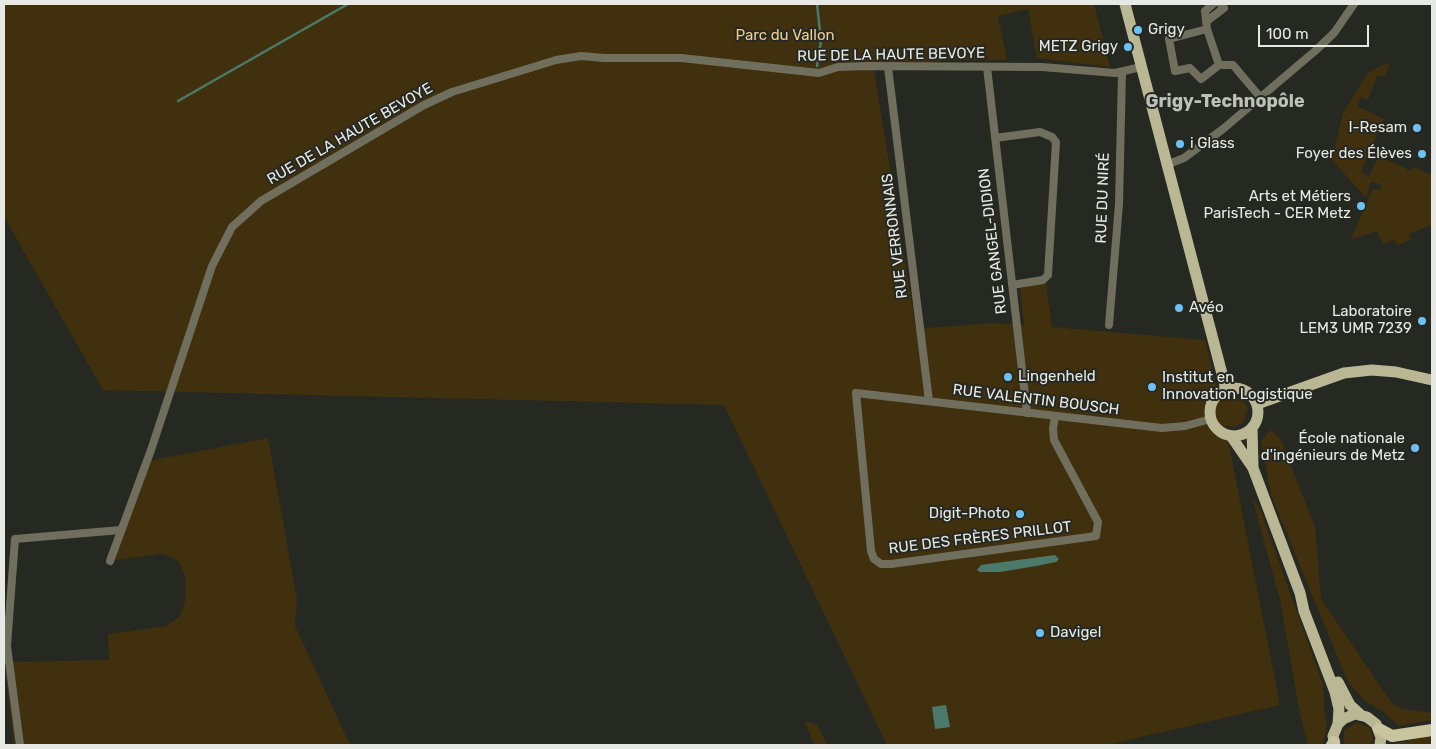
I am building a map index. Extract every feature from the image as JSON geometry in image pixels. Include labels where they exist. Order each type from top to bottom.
[{"type":"highway","points":[[1379,729],[1392,736],[1432,730]]},
{"type":"main road","points":[[1125,4],[1226,389]]},
{"type":"main road","points":[[1257,404],[1344,373],[1372,370],[1396,372],[1432,380]]},
{"type":"main road","points":[[1253,468],[1252,428],[1258,417],[1257,404],[1245,390],[1226,389],[1214,398],[1210,408],[1211,419],[1219,430],[1232,436],[1253,468],[1300,593],[1346,699],[1361,715],[1372,720],[1379,729],[1380,745]]},
{"type":"main road","points":[[1232,436],[1242,434],[1252,428]]},
{"type":"main road","points":[[1300,593],[1304,611],[1335,692],[1339,709],[1334,744]]},
{"type":"main road","points":[[1338,724],[1348,716],[1361,715]]},
{"type":"street","points":[[1213,4],[1204,11],[1218,65]]},
{"type":"street","points":[[1220,4],[1224,8],[1207,25],[1168,38],[1175,71],[1190,68],[1201,79],[1218,65],[1233,65],[1260,97]]},
{"type":"street","points":[[1166,165],[1184,158],[1260,97],[1334,33],[1354,4]]},
{"type":"street","name":"RUE DE LA HAUTE BEVOYE","points":[[110,561],[154,441],[212,266],[222,242],[232,227],[243,216],[286,185],[424,105],[452,92],[556,60],[581,56],[681,58],[819,73],[838,67],[987,67],[1065,68],[1122,73],[1141,67]]},
{"type":"street","name":"RUE VERRONNAIS","points":[[888,67],[929,401]]},
{"type":"street","name":"RUE GANGEL-DIDION","points":[[987,67],[1027,413]]},
{"type":"street","name":"RUE DU NIRÉ","points":[[1108,325],[1119,204],[1122,73]]},
{"type":"street","points":[[995,138],[1040,132],[1052,137],[1056,142],[1048,275],[1043,280],[1012,285]]},
{"type":"street","name":"RUE VALENTIN BOUSCH","points":[[856,393],[1162,428],[1185,426],[1211,419]]},
{"type":"street","name":"RUE DES FRÈRES PRILLOT","points":[[856,393],[871,551],[874,559],[881,564],[1096,536],[1098,522],[1054,440],[1052,429],[1055,416]]},
{"type":"street","points":[[20,745],[7,646],[15,539],[121,530]]},
{"type":"green space","name":"Parc du Vallon","points":[[4,4],[1094,4],[1110,67],[1037,58],[1028,9],[998,16],[1007,60],[947,60],[874,70],[916,329],[992,323],[1024,325],[1020,288],[1046,283],[1052,327],[1205,340],[1220,402],[1234,396],[1243,400],[1248,409],[1243,423],[1234,427],[1225,425],[1280,705],[1107,745],[887,745],[724,405],[103,390],[4,217]]},
{"type":"green space","points":[[1384,64],[1390,65],[1385,76],[1377,76],[1368,100],[1361,97],[1357,106],[1384,119],[1361,172],[1369,176],[1379,156],[1411,171],[1413,167],[1432,175],[1432,225],[1409,234],[1411,240],[1397,245],[1394,240],[1383,244],[1377,231],[1353,239],[1352,237],[1372,191],[1374,189],[1380,190],[1381,184],[1371,182],[1366,198],[1332,160],[1343,113],[1368,73]]},
{"type":"green space","points":[[1271,430],[1281,440],[1315,527],[1321,599],[1391,702],[1399,708],[1432,713],[1432,720],[1399,726],[1382,711],[1365,701],[1348,682],[1271,495],[1261,441]]},
{"type":"green space","points":[[268,438],[297,599],[295,626],[350,745],[14,745],[4,659],[11,662],[109,660],[108,634],[166,626],[180,616],[185,602],[185,576],[180,563],[169,556],[159,554],[110,561],[148,461]]},
{"type":"green space","points":[[1252,497],[1260,509],[1323,685],[1327,726],[1323,745],[1308,745],[1299,709],[1280,600]]},
{"type":"green space","points":[[805,721],[817,725],[828,745],[814,745]]},
{"type":"green space","points":[[1357,722],[1370,728],[1373,738],[1371,745],[1344,745],[1344,730]]},
{"type":"green space","points":[[1432,735],[1432,745],[1396,745],[1397,743]]},
{"type":"shaded area","points":[[1055,555],[1059,559],[1056,562],[1036,566],[1000,572],[980,572],[977,570],[981,565]]},
{"type":"shaded area","points":[[946,705],[950,727],[935,729],[932,707]]},
{"type":"waterway","points":[[178,101],[348,4]]},
{"type":"waterway","points":[[817,4],[821,41],[817,66]]},
{"type":"place","name":"Grigy","points":[[1138,30]]},
{"type":"place","name":"METZ Grigy","points":[[1128,47]]},
{"type":"place","name":"I-Resam","points":[[1417,128]]},
{"type":"place","name":"i Glass","points":[[1180,144]]},
{"type":"place","name":"Foyer des Élèves","points":[[1422,154]]},
{"type":"place","name":"Arts et Métiers ParisTech - CER Metz","points":[[1361,206]]},
{"type":"place","name":"Avéo","points":[[1179,308]]},
{"type":"place","name":"Laboratoire LEM3 UMR 7239","points":[[1422,321]]},
{"type":"place","name":"Lingenheld","points":[[1008,377]]},
{"type":"place","name":"Institut en Innovation Logistique","points":[[1152,387]]},
{"type":"place","name":"École nationale d'ingénieurs de Metz","points":[[1415,448]]},
{"type":"place","name":"Digit-Photo","points":[[1020,514]]},
{"type":"place","name":"Davigel","points":[[1040,633]]},
{"type":"district","name":"Grigy-Technopôle","points":[[1225,102]]}]
